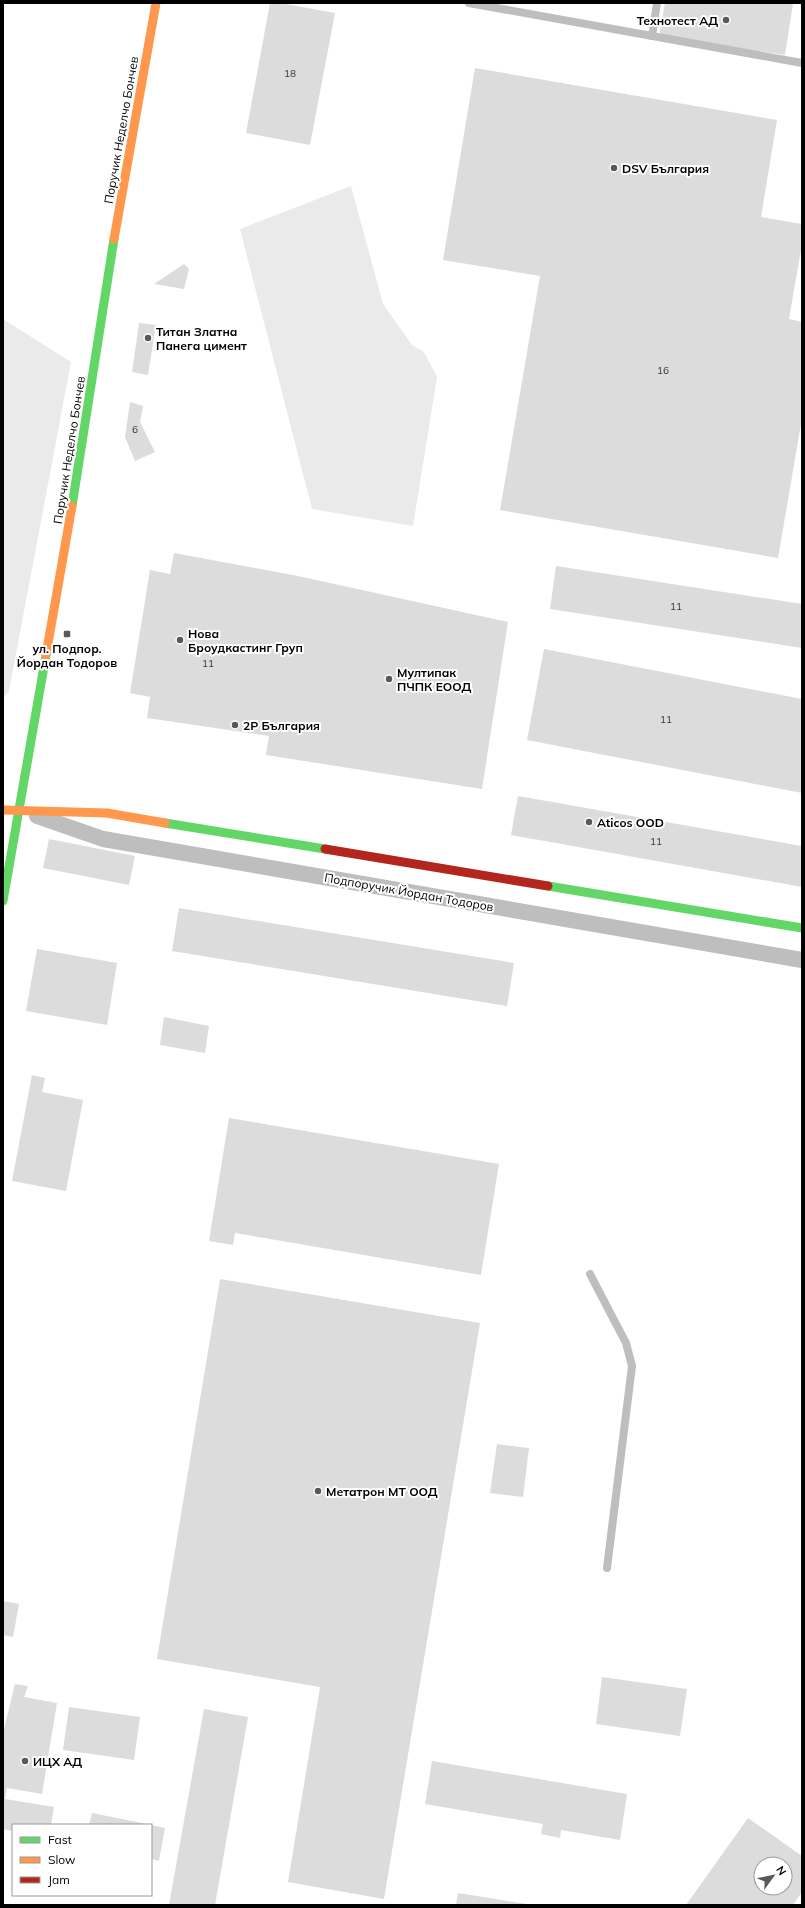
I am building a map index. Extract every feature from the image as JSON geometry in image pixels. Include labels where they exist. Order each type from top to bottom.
[{"type":"street","name":"Поручик Неделчо Бончев","points":[[3,901],[73,501],[112,249],[156,3]]},
{"type":"street","name":"Подпоручик Йордан Тодоров","points":[[3,810],[107,813],[802,928]]},
{"type":"street","name":"Подпоручик Йордан Тодоров","points":[[20,810],[103,839],[802,960]]},
{"type":"lane","points":[[469,3],[802,63]]},
{"type":"lane","points":[[652,36],[657,3]]},
{"type":"lane","points":[[590,1274],[626,1343],[632,1366],[607,1568]]},
{"type":"shaded area","points":[[351,186],[383,304],[412,345],[424,352],[437,377],[413,526],[312,509],[240,229]]},
{"type":"shaded area","points":[[3,319],[71,362],[9,691],[3,699]]},
{"type":"building","points":[[270,3],[280,3],[335,13],[310,145],[246,133]]},
{"type":"building","name":"Технотест АД","points":[[665,3],[793,3],[785,55],[659,36]]},
{"type":"building","points":[[475,68],[777,120],[761,217],[802,224],[802,244],[789,319],[802,322],[802,418],[778,558],[500,510],[540,276],[443,260]]},
{"type":"building","points":[[184,264],[189,269],[184,289],[154,284]]},
{"type":"building","points":[[139,323],[156,325],[148,375],[132,372]]},
{"type":"building","points":[[130,402],[143,406],[140,422],[155,452],[135,461],[125,437]]},
{"type":"building","name":"Мултипак ПЧПК ЕООД","points":[[174,553],[298,576],[508,622],[482,789],[266,755],[269,736],[147,718],[150,697],[130,693],[150,570],[170,574]]},
{"type":"building","points":[[556,566],[802,604],[802,648],[550,609]]},
{"type":"building","points":[[544,649],[802,699],[802,793],[527,740]]},
{"type":"building","points":[[518,796],[802,846],[802,887],[511,835]]},
{"type":"building","points":[[49,839],[135,856],[129,885],[43,868]]},
{"type":"building","points":[[179,908],[514,963],[507,1006],[172,951]]},
{"type":"building","points":[[37,949],[117,963],[107,1025],[26,1011]]},
{"type":"building","points":[[164,1017],[209,1026],[205,1053],[160,1045]]},
{"type":"building","points":[[32,1075],[45,1078],[42,1092],[83,1100],[66,1191],[12,1181]]},
{"type":"building","points":[[229,1118],[499,1164],[481,1275],[235,1233],[233,1245],[209,1241]]},
{"type":"building","name":"Метатрон МТ ООД","points":[[220,1279],[480,1323],[384,1899],[288,1882],[320,1687],[157,1659]]},
{"type":"building","points":[[497,1444],[529,1448],[523,1497],[490,1493]]},
{"type":"building","points":[[3,1601],[19,1604],[13,1637],[3,1635]]},
{"type":"building","points":[[602,1677],[687,1689],[680,1736],[596,1724]]},
{"type":"building","name":"ИЦХ АД","points":[[15,1684],[28,1686],[24,1697],[57,1703],[42,1794],[7,1788],[5,1799],[54,1807],[51,1824],[12,1824],[12,1831],[3,1829],[3,1733]]},
{"type":"building","points":[[69,1707],[140,1717],[134,1760],[63,1750]]},
{"type":"building","points":[[204,1709],[248,1717],[215,1905],[169,1905]]},
{"type":"building","points":[[432,1761],[627,1794],[620,1840],[561,1830],[560,1838],[541,1834],[543,1824],[425,1804]]},
{"type":"building","points":[[92,1813],[147,1824],[89,1824]]},
{"type":"building","points":[[748,1818],[802,1856],[802,1892],[793,1905],[686,1905]]},
{"type":"building","points":[[152,1825],[165,1828],[159,1861],[152,1859]]},
{"type":"building","points":[[458,1893],[527,1904],[456,1905]]},
{"type":"traffic: fast","points":[[72,506],[114,239]]},
{"type":"traffic: fast","points":[[3,901],[46,655]]},
{"type":"traffic: fast","points":[[165,823],[325,849]]},
{"type":"traffic: fast","points":[[548,886],[802,928]]},
{"type":"traffic: slow","points":[[114,239],[156,3]]},
{"type":"traffic: slow","points":[[46,655],[72,506]]},
{"type":"traffic: slow","points":[[3,810],[107,813],[165,823]]},
{"type":"traffic: jam","points":[[325,849],[548,886]]},
{"type":"place","name":"Технотест АД","points":[[726,20]]},
{"type":"place","name":"DSV България","points":[[614,168]]},
{"type":"place","name":"Титан Златна Панега цимент","points":[[148,338]]},
{"type":"place","name":"ул. Подпор. Йордан Тодоров","points":[[67,634]]},
{"type":"place","name":"Нова Броудкастинг Груп","points":[[180,640]]},
{"type":"place","name":"Мултипак ПЧПК ЕООД","points":[[389,679]]},
{"type":"place","name":"2Р България","points":[[235,725]]},
{"type":"place","name":"Aticos OOD","points":[[589,822]]},
{"type":"place","name":"Метатрон МТ ООД","points":[[318,1491]]},
{"type":"place","name":"ИЦХ АД","points":[[25,1761]]}]
